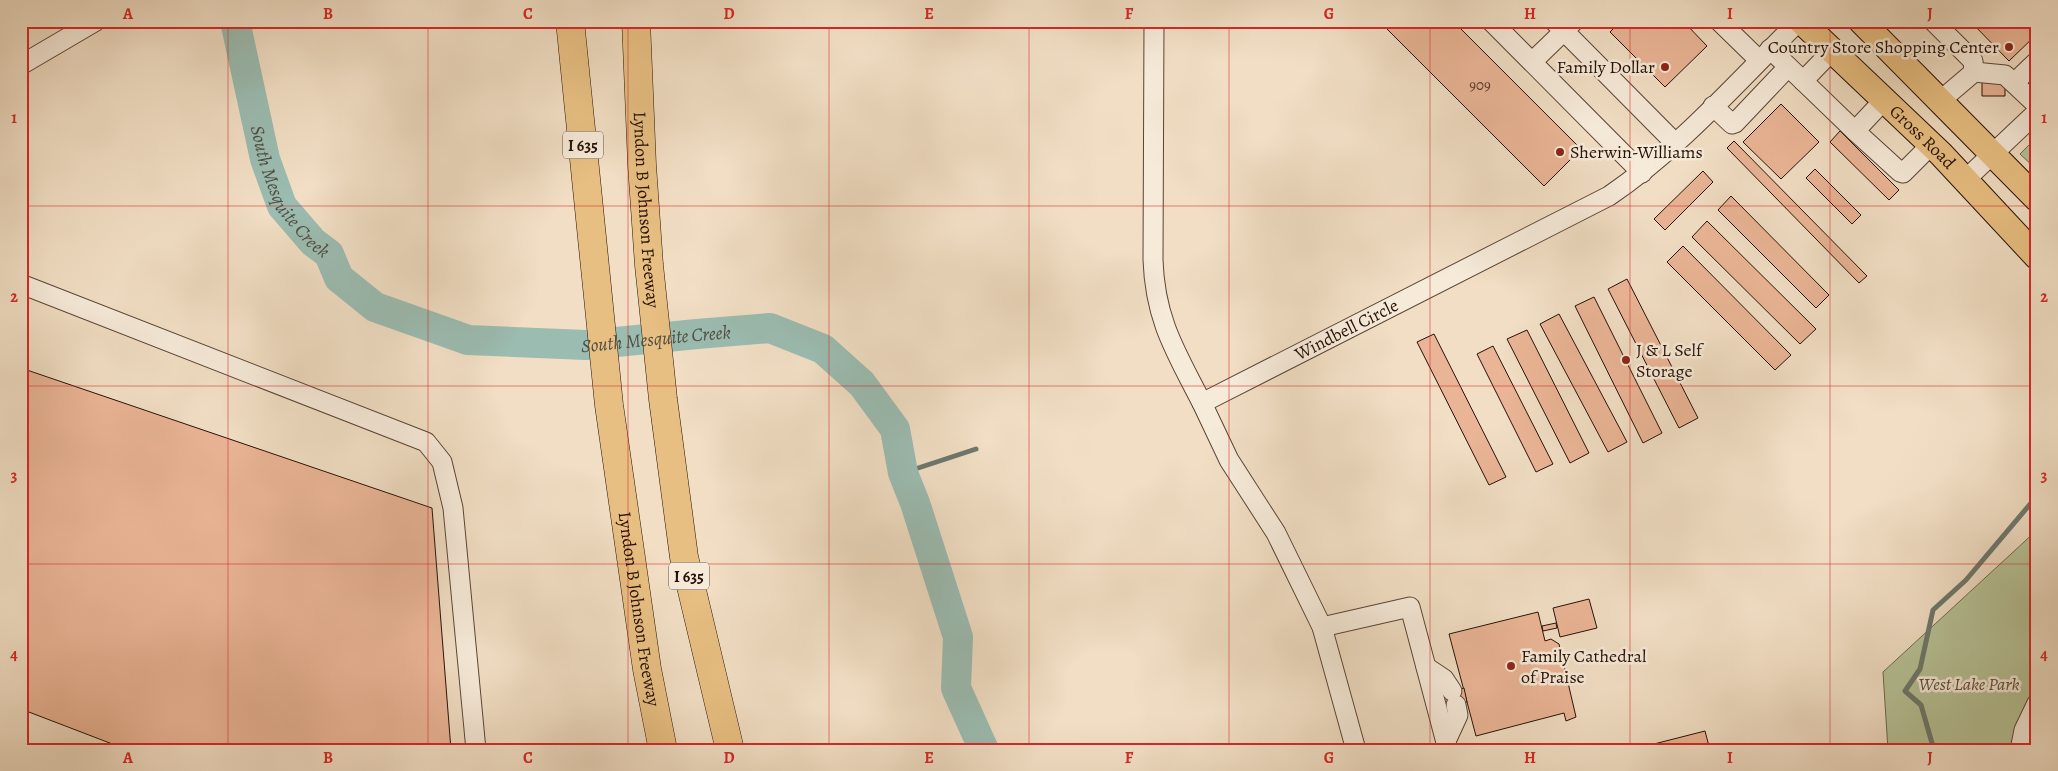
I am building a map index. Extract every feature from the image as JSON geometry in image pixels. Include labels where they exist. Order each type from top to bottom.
[{"type":"highway","name":"Lyndon B Johnson Freeway","points":[[570,21],[608,405],[646,660],[663,750]]},
{"type":"highway","name":"Lyndon B Johnson Freeway","points":[[636,21],[642,165],[649,265],[663,399],[684,557],[730,750]]},
{"type":"main road","name":"Gross Road","points":[[1800,21],[1931,145],[2037,257]]},
{"type":"main road","points":[[1861,21],[2037,199]]},
{"type":"street","points":[[21,65],[96,21]]},
{"type":"street","points":[[1154,21],[1153,260],[1156,293],[1163,324],[1229,460],[1276,534],[1322,627],[1356,750]]},
{"type":"street","points":[[1491,21],[1642,173]]},
{"type":"street","points":[[1720,21],[1764,55],[1788,68],[1900,172],[1903,173],[1931,145]]},
{"type":"street","name":"Windbell Circle","points":[[1202,404],[1609,196],[1642,173],[1675,143],[1800,21]]},
{"type":"street","points":[[1933,21],[1973,61],[1974,72]]},
{"type":"street","points":[[1532,62],[1564,24],[1675,143]]},
{"type":"street","points":[[1803,81],[1832,51]]},
{"type":"street","points":[[2014,83],[2037,61]]},
{"type":"street","points":[[1714,106],[1732,124],[1735,124],[1788,68]]},
{"type":"street","points":[[1940,100],[1974,72],[2005,75],[2037,105]]},
{"type":"street","points":[[1855,131],[1884,100]]},
{"type":"street","points":[[1966,180],[2037,112]]},
{"type":"street","points":[[21,284],[426,442],[442,462],[453,508],[476,750]]},
{"type":"street","points":[[1322,627],[1410,607],[1447,746]]},
{"type":"street","points":[[1426,667],[1444,679],[1454,698],[1458,715],[1447,746]]},
{"type":"street","points":[[2020,750],[2024,730],[2037,704]]},
{"type":"green space","points":[[2037,137],[2037,170],[2020,154]]},
{"type":"green space","name":"West Lake Park","points":[[2037,530],[2037,750],[1888,750],[1883,672]]},
{"type":"building","points":[[1379,21],[1453,21],[1581,149],[1544,186]]},
{"type":"building","name":"Family Dollar","points":[[1621,21],[1683,21],[1707,46],[1665,87],[1610,32]]},
{"type":"building","name":"Country Store Shopping Center","points":[[1970,21],[2037,21],[2037,34],[2009,61]]},
{"type":"building","points":[[1982,79],[2005,80],[2005,96],[1982,96]]},
{"type":"building","points":[[1781,104],[1819,142],[1781,179],[1743,142]]},
{"type":"building","points":[[1840,131],[1899,190],[1889,200],[1830,142]]},
{"type":"building","points":[[1734,141],[1867,276],[1859,283],[1727,148]]},
{"type":"building","points":[[1815,169],[1861,215],[1852,224],[1806,178]]},
{"type":"building","points":[[1703,171],[1713,182],[1665,230],[1654,219]]},
{"type":"building","points":[[1731,196],[1829,295],[1816,308],[1718,210]]},
{"type":"building","points":[[1707,221],[1816,329],[1800,344],[1692,237]]},
{"type":"building","points":[[1683,246],[1791,355],[1775,370],[1667,262]]},
{"type":"building","points":[[1627,279],[1698,418],[1679,428],[1608,289]]},
{"type":"building","points":[[1594,297],[1662,433],[1643,443],[1575,306]]},
{"type":"building","points":[[1559,314],[1627,442],[1608,452],[1540,324]]},
{"type":"building","points":[[1527,330],[1589,453],[1570,463],[1507,339]]},
{"type":"building","points":[[1434,334],[1506,477],[1489,485],[1417,342]]},
{"type":"building","points":[[1493,346],[1553,464],[1536,472],[1477,354]]},
{"type":"building","points":[[21,368],[432,508],[451,750],[128,750],[21,709]]},
{"type":"building","points":[[1589,599],[1597,628],[1560,637],[1553,608]]},
{"type":"building","name":"Family Cathedral of Praise","points":[[1538,612],[1545,641],[1551,639],[1559,644],[1576,717],[1566,721],[1564,713],[1476,736],[1449,634]]},
{"type":"building","points":[[1556,623],[1557,628],[1543,631],[1542,626]]},
{"type":"building","points":[[1464,688],[1467,702],[1446,708],[1442,694]]},
{"type":"building","points":[[1705,731],[1710,750],[1652,750],[1650,745]]},
{"type":"waterway","name":"South Mesquite Creek","points":[[235,21],[265,159],[282,206],[313,242],[329,254],[339,278],[375,307],[468,340],[586,345],[770,328],[823,349],[862,384],[895,429],[903,473],[915,503],[958,637],[956,688],[984,750]]},
{"type":"waterway","points":[[903,473],[976,449]]},
{"type":"waterway","points":[[1934,750],[1921,705],[1905,691],[1920,669],[1933,610],[1966,580],[2037,496]]},
{"type":"place","name":"Country Store Shopping Center","points":[[2009,47]]},
{"type":"place","name":"Family Dollar","points":[[1665,67]]},
{"type":"place","name":"Sherwin-Williams","points":[[1560,152]]},
{"type":"place","name":"J & L Self Storage","points":[[1626,360]]},
{"type":"place","name":"Family Cathedral of Praise","points":[[1511,666]]}]
